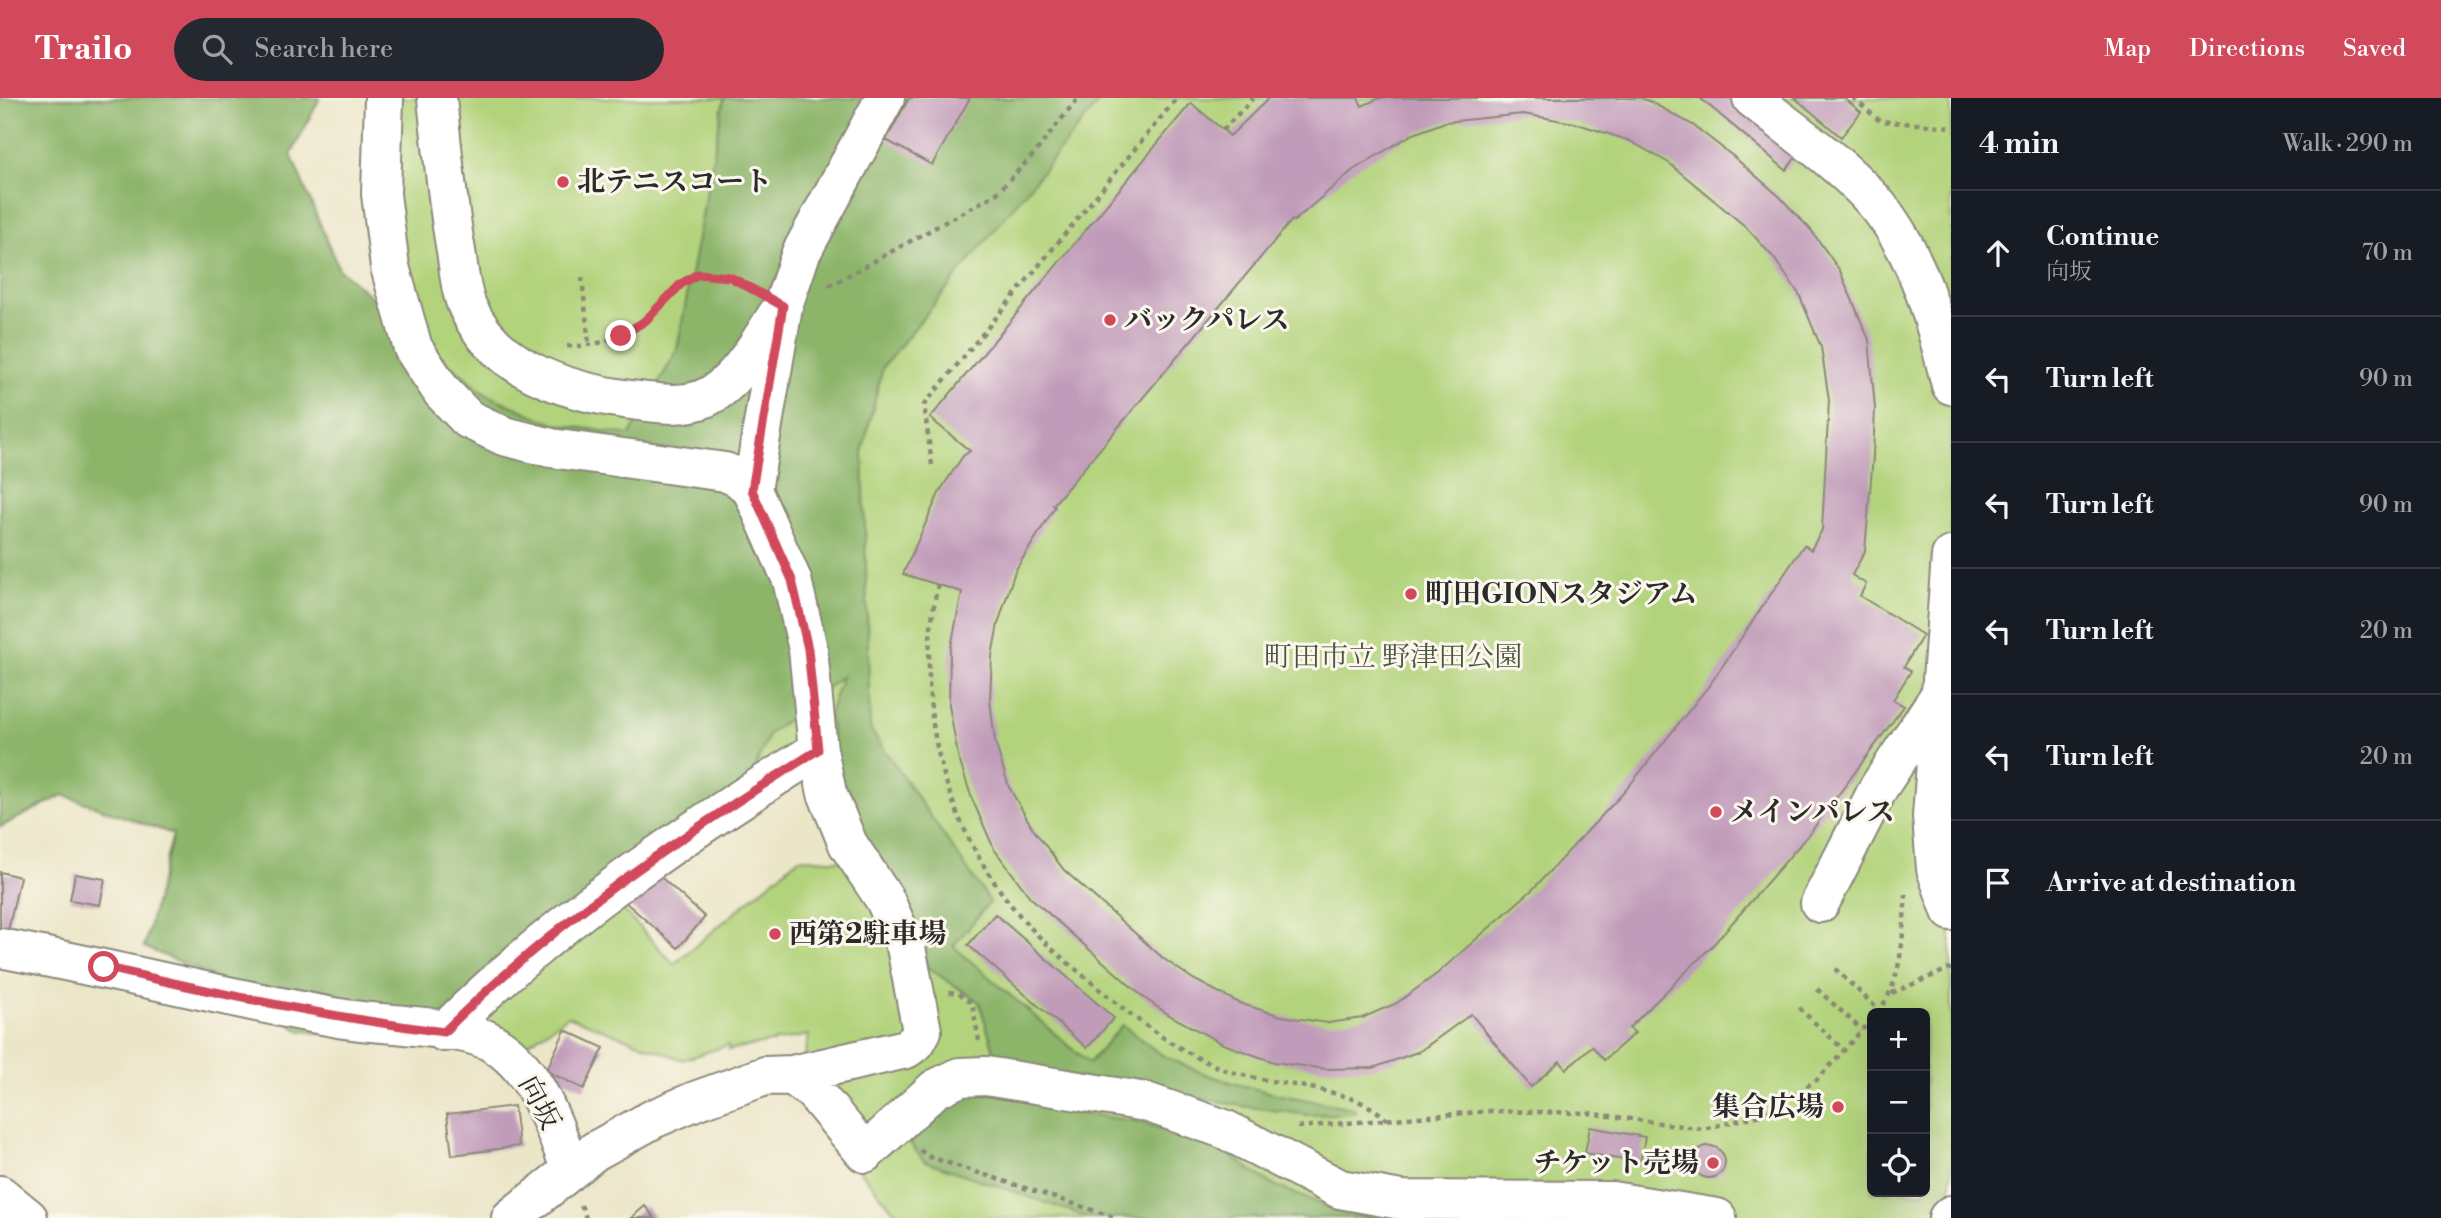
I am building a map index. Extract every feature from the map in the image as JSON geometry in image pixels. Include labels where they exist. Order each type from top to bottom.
[{"type":"street","points":[[384,98],[382,194],[390,267],[413,348],[442,391],[468,419],[504,436],[551,448],[725,472],[739,478],[752,490],[792,580],[808,649],[818,750],[827,793],[848,844],[885,900],[906,947],[922,1019],[922,1031],[916,1042],[906,1049],[792,1075],[765,1076],[653,1119],[595,1151],[511,1218]]},
{"type":"street","points":[[437,98],[449,209],[463,291],[478,326],[515,363],[540,378],[617,398],[666,405],[700,400],[729,382],[783,306]]},
{"type":"street","points":[[752,490],[783,306],[801,253],[886,98]]},
{"type":"street","points":[[1752,98],[1871,198],[1891,223],[1909,256],[1933,312],[1951,385]]},
{"type":"street","points":[[1951,556],[1932,817],[1936,869],[1951,911]]},
{"type":"street","points":[[1820,902],[1879,787],[1941,693]]},
{"type":"street","points":[[444,1032],[497,979],[600,896],[699,824],[818,750]]},
{"type":"street","name":"向坂","points":[[0,948],[104,967],[267,1005],[490,1041],[513,1059],[531,1080],[571,1170]]},
{"type":"street","points":[[792,1075],[814,1092],[865,1153],[935,1089],[960,1077],[986,1076],[1146,1102],[1224,1129],[1289,1166],[1340,1189],[1401,1200],[1612,1201],[1717,1218]]},
{"type":"street","points":[[0,1195],[27,1218]]},
{"type":"path","points":[[558,343],[589,345],[621,336],[645,321],[681,284],[698,274],[730,277],[783,306],[839,282],[996,194],[1034,154],[1078,98]]},
{"type":"path","points":[[932,466],[924,405],[1177,98]]},
{"type":"path","points":[[1223,130],[1253,98]]},
{"type":"path","points":[[1853,98],[1880,121],[1951,127]]},
{"type":"path","points":[[582,277],[589,345]]},
{"type":"path","points":[[938,584],[928,652],[937,757],[953,808],[984,867],[1021,918],[1127,1013],[1175,1045],[1220,1068],[1276,1084],[1349,1096],[1375,1107],[1387,1120]]},
{"type":"path","points":[[1892,993],[1951,968]]},
{"type":"path","points":[[1835,969],[1877,1008]]},
{"type":"path","points":[[1817,989],[1862,1030]]},
{"type":"path","points":[[1799,1008],[1844,1050]]},
{"type":"path","points":[[1287,1128],[1491,1111],[1588,1113],[1703,1129],[1761,1115],[1817,1080],[1867,1024]]},
{"type":"path","points":[[895,1126],[927,1156],[1117,1218]]},
{"type":"green space","points":[[0,98],[320,98],[291,155],[339,269],[485,394],[554,424],[630,435],[677,350],[724,98],[1102,98],[883,367],[863,449],[870,729],[990,902],[953,946],[1089,1063],[1122,1025],[1166,1057],[1211,1076],[1281,1095],[1353,1108],[1356,1113],[1309,1115],[1242,1106],[1150,1087],[1061,1075],[1043,1108],[1141,1122],[1218,1147],[1271,1184],[1335,1210],[1379,1218],[1090,1218],[924,1161],[910,1143],[996,1057],[979,1002],[927,967],[839,788],[829,714],[842,676],[769,734],[747,788],[428,1044],[300,1031],[210,975],[144,947],[173,834],[63,795],[0,827]]},
{"type":"green space","name":"町田市立 野津田公園","points":[[394,98],[1951,98],[1951,1218],[911,1218],[894,1211],[797,1098],[809,1035],[729,1050],[728,1045],[683,1060],[568,1016],[519,1050],[460,1024],[611,897],[674,964],[799,858],[845,861],[797,734],[779,766],[274,844],[510,423],[422,341],[397,252]]},
{"type":"building","points":[[909,98],[970,98],[932,165],[886,140]]},
{"type":"building","points":[[1269,98],[1358,98],[1362,106],[1380,98],[1641,98],[1693,125],[1779,196],[1811,230],[1840,271],[1869,340],[1875,408],[1873,456],[1865,551],[1852,575],[1866,584],[1860,596],[1923,635],[1904,667],[1911,671],[1893,700],[1904,706],[1810,833],[1713,945],[1629,1028],[1635,1033],[1604,1060],[1592,1046],[1566,1069],[1560,1061],[1531,1087],[1471,1014],[1420,1051],[1373,1068],[1326,1069],[1274,1062],[1223,1044],[1169,1015],[1143,997],[1030,897],[994,849],[972,799],[958,756],[949,705],[950,652],[962,592],[903,574],[940,491],[963,456],[970,451],[930,418],[1191,103],[1230,136]],"holes":[[[1523,114],[1575,123],[1630,141],[1669,163],[1746,227],[1774,258],[1799,294],[1821,347],[1829,400],[1822,530],[1811,550],[1804,545],[1711,683],[1625,791],[1533,889],[1438,973],[1397,1003],[1362,1018],[1328,1023],[1281,1016],[1239,1003],[1193,979],[1164,959],[1064,870],[1033,829],[1009,787],[995,742],[990,700],[992,656],[998,624],[1015,571],[1055,507],[1053,505],[1292,220],[1353,170],[1411,135],[1445,122]]]},
{"type":"building","points":[[1700,98],[1733,98],[1799,153],[1786,170]]},
{"type":"building","points":[[1795,98],[1844,98],[1861,112],[1841,137]]},
{"type":"building","points":[[653,870],[705,917],[678,948],[625,902]]},
{"type":"building","points":[[0,872],[20,877],[7,935],[0,933]]},
{"type":"building","points":[[75,874],[105,879],[100,905],[70,900]]},
{"type":"building","points":[[995,914],[1114,1018],[1087,1048],[968,945]]},
{"type":"building","points":[[565,1030],[604,1048],[584,1089],[546,1071]]},
{"type":"building","points":[[514,1106],[519,1146],[452,1155],[447,1114]]},
{"type":"building","points":[[1590,1127],[1645,1137],[1640,1163],[1585,1153]]},
{"type":"building","points":[[1709,1146],[1720,1151],[1725,1162],[1720,1173],[1709,1178],[1698,1173],[1693,1162],[1698,1151]]},
{"type":"building","points":[[645,1206],[655,1218],[631,1218]]},
{"type":"place","name":"北テニスコート","points":[[563,182]]},
{"type":"place","name":"バックパレス","points":[[1110,320]]},
{"type":"place","name":"町田GIONスタジアム","points":[[1411,594]]},
{"type":"place","name":"メインパレス","points":[[1716,812]]},
{"type":"place","name":"西第2駐車場","points":[[775,934]]},
{"type":"place","name":"集合広場","points":[[1838,1107]]},
{"type":"place","name":"チケット売場","points":[[1713,1163]]},
{"type":"route","points":[[104,967],[254,1003],[343,1019],[444,1032],[497,979],[600,896],[699,824],[818,750],[808,649],[792,580],[752,490],[783,306],[730,277],[713,273],[698,274],[681,284],[645,321],[621,336]]}]
